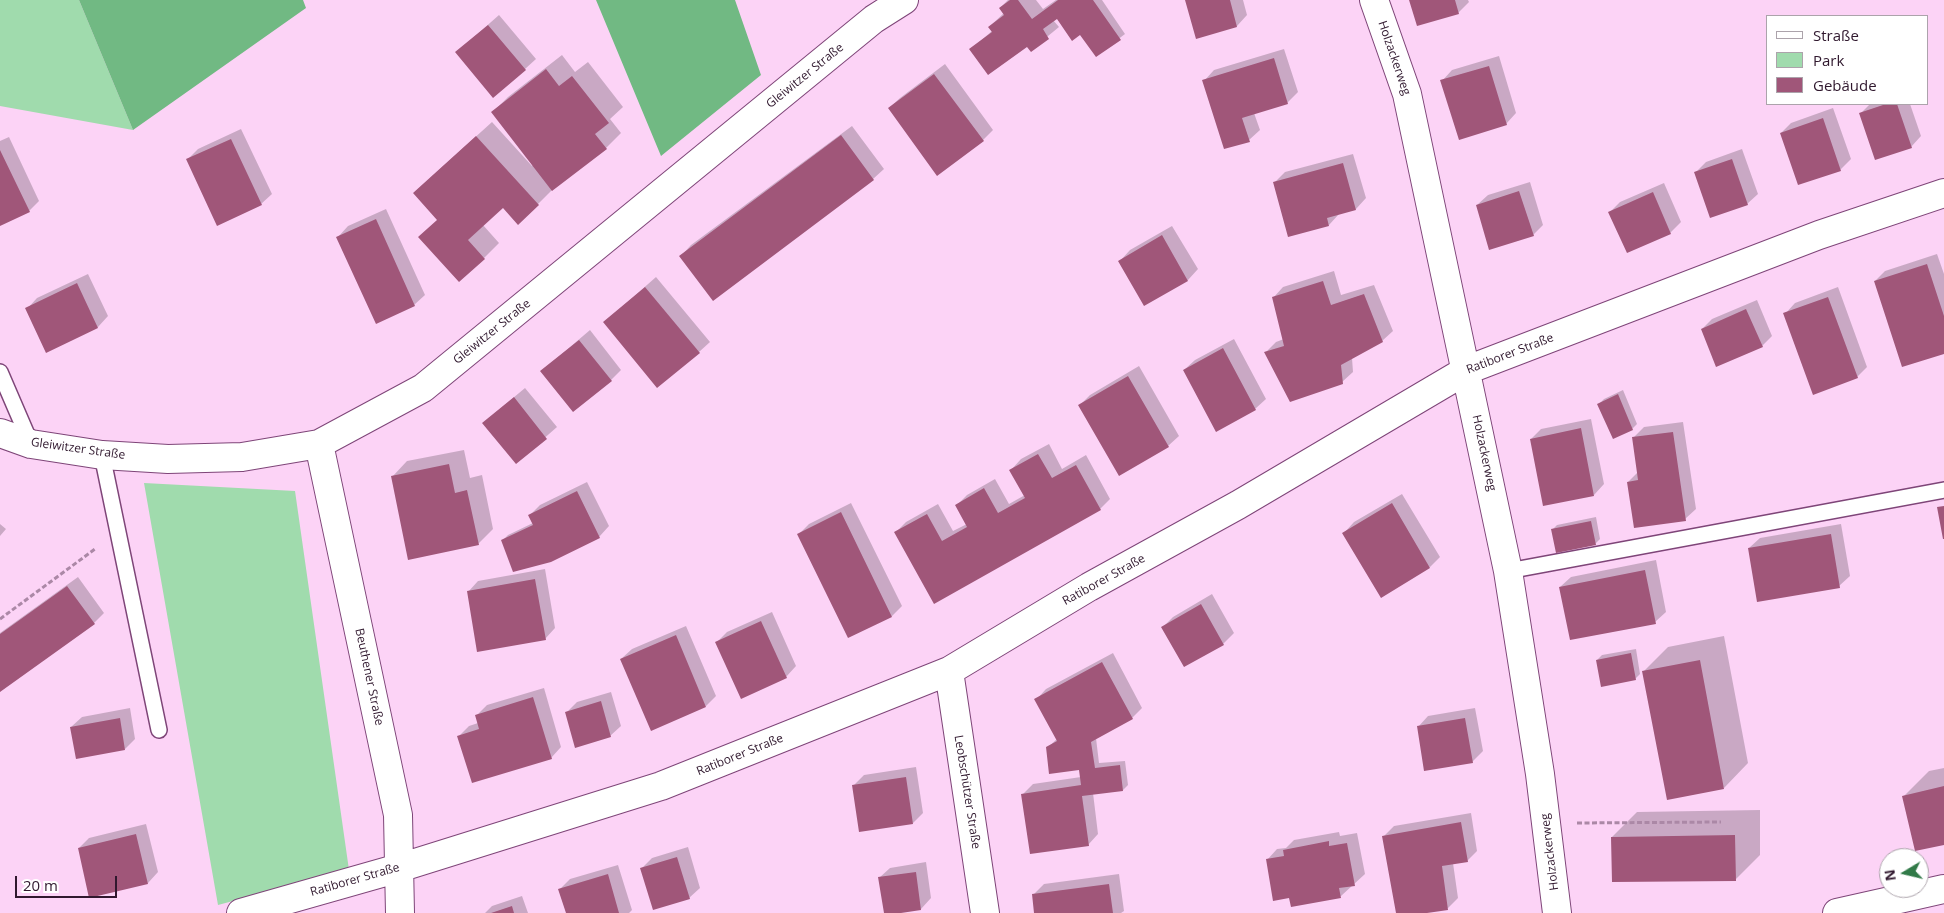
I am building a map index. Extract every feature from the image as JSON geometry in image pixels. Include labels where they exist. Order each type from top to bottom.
[{"type":"street","name":"Gleiwitzer Straße","points":[[0,434],[31,444],[102,455],[168,459],[242,457],[319,444],[423,388],[874,19],[904,0]]},
{"type":"street","name":"Holzackerweg","points":[[1374,0],[1407,94],[1467,370],[1508,571],[1540,774],[1557,913]]},
{"type":"street","name":"Ratiborer Straße","points":[[242,913],[399,868],[662,786],[949,671],[1089,587],[1238,505],[1467,370],[1819,236],[1944,193]]},
{"type":"street","name":"Beuthener Straße","points":[[319,444],[398,815],[400,913]]},
{"type":"street","name":"Leobschützer Straße","points":[[949,671],[985,913]]},
{"type":"street","points":[[1837,913],[1944,889]]},
{"type":"lane","points":[[0,372],[31,444]]},
{"type":"lane","points":[[102,455],[158,730]]},
{"type":"lane","points":[[1508,571],[1944,490]]},
{"type":"path","points":[[0,619],[118,532]]},
{"type":"path","points":[[1546,823],[1721,822]]},
{"type":"green space","points":[[0,0],[79,0],[133,130],[0,106]]},
{"type":"green space","points":[[79,0],[303,0],[306,8],[133,130]]},
{"type":"green space","points":[[596,0],[735,0],[761,75],[661,156]]},
{"type":"green space","points":[[144,483],[295,491],[349,870],[218,905]]},
{"type":"building","points":[[1010,0],[1018,0],[1032,19],[1058,0],[1093,0],[1121,40],[1096,57],[1080,35],[1072,41],[1057,19],[1043,29],[1049,39],[1031,52],[1027,47],[988,75],[969,49],[992,32],[988,27],[1004,15],[999,8]]},
{"type":"building","points":[[1185,0],[1230,0],[1237,27],[1196,39]]},
{"type":"building","points":[[1409,0],[1455,0],[1459,14],[1417,26]]},
{"type":"building","points":[[488,25],[526,70],[493,98],[455,52]]},
{"type":"building","points":[[1274,58],[1288,104],[1242,118],[1250,142],[1224,149],[1202,80]]},
{"type":"building","points":[[1489,66],[1507,125],[1459,140],[1440,80]]},
{"type":"building","points":[[546,69],[559,86],[572,76],[609,123],[595,134],[607,149],[552,191],[491,112]]},
{"type":"building","points":[[934,74],[984,141],[937,176],[888,108]]},
{"type":"building","points":[[1883,105],[1897,105],[1912,148],[1875,160],[1859,113]]},
{"type":"building","points":[[1823,118],[1841,171],[1798,185],[1780,133]]},
{"type":"building","points":[[841,135],[874,180],[713,301],[679,256]]},
{"type":"building","points":[[476,136],[539,205],[518,225],[503,208],[468,240],[485,259],[459,282],[418,237],[437,220],[413,193]]},
{"type":"building","points":[[231,139],[262,205],[217,226],[186,159]]},
{"type":"building","points":[[0,150],[30,212],[0,226]]},
{"type":"building","points":[[1732,159],[1748,205],[1710,218],[1694,172]]},
{"type":"building","points":[[1343,163],[1356,210],[1327,218],[1329,226],[1288,237],[1273,182]]},
{"type":"building","points":[[1519,191],[1534,236],[1489,250],[1476,205]]},
{"type":"building","points":[[1653,192],[1671,234],[1627,253],[1608,212]]},
{"type":"building","points":[[376,219],[415,306],[376,324],[336,237]]},
{"type":"building","points":[[1162,235],[1188,281],[1144,306],[1118,261]]},
{"type":"building","points":[[1927,264],[1944,316],[1944,354],[1902,367],[1874,281]]},
{"type":"building","points":[[1323,281],[1331,305],[1364,294],[1383,342],[1341,365],[1343,384],[1290,402],[1264,352],[1284,346],[1272,297]]},
{"type":"building","points":[[77,283],[98,328],[46,353],[25,308]]},
{"type":"building","points":[[645,287],[700,353],[657,388],[603,322]]},
{"type":"building","points":[[1828,297],[1858,378],[1813,395],[1783,313]]},
{"type":"building","points":[[1746,309],[1763,347],[1716,367],[1701,329]]},
{"type":"building","points":[[579,340],[612,381],[573,412],[540,371]]},
{"type":"building","points":[[1223,348],[1256,410],[1216,432],[1183,370]]},
{"type":"building","points":[[1128,376],[1169,447],[1119,476],[1078,405]]},
{"type":"building","points":[[1618,394],[1633,430],[1613,439],[1597,404]]},
{"type":"building","points":[[514,397],[547,439],[516,464],[482,423]]},
{"type":"building","points":[[1581,428],[1594,496],[1543,506],[1530,439]]},
{"type":"building","points":[[1673,432],[1686,521],[1634,528],[1627,482],[1638,480],[1632,437]]},
{"type":"building","points":[[1038,454],[1052,478],[1076,465],[1101,510],[934,604],[894,532],[927,514],[942,541],[967,527],[955,505],[984,488],[998,513],[1025,498],[1009,470]]},
{"type":"building","points":[[449,464],[455,493],[467,490],[479,545],[408,560],[391,476]]},
{"type":"building","points":[[577,491],[600,538],[551,562],[513,572],[501,540],[533,525],[528,515]]},
{"type":"building","points":[[1392,503],[1430,568],[1381,598],[1342,533]]},
{"type":"building","points":[[1944,506],[1944,539],[1943,539],[1937,507]]},
{"type":"building","points":[[841,512],[892,617],[848,638],[797,534]]},
{"type":"building","points":[[1591,521],[1596,545],[1556,553],[1551,529]]},
{"type":"building","points":[[1831,534],[1840,588],[1757,602],[1748,548]]},
{"type":"building","points":[[1645,570],[1656,624],[1570,640],[1559,587]]},
{"type":"building","points":[[535,579],[546,640],[477,652],[467,591]]},
{"type":"building","points":[[67,586],[95,624],[0,692],[0,634]]},
{"type":"building","points":[[1201,604],[1224,645],[1184,667],[1161,627]]},
{"type":"building","points":[[761,621],[787,678],[741,699],[715,642]]},
{"type":"building","points":[[676,635],[706,707],[651,731],[620,659]]},
{"type":"building","points":[[1631,653],[1636,680],[1601,687],[1596,660]]},
{"type":"building","points":[[1700,660],[1724,789],[1667,800],[1642,671]]},
{"type":"building","points":[[1102,662],[1133,719],[1091,742],[1095,768],[1120,765],[1123,791],[1082,796],[1089,846],[1030,854],[1021,794],[1081,785],[1079,770],[1049,774],[1046,747],[1057,741],[1034,699]]},
{"type":"building","points":[[533,697],[552,759],[472,783],[457,736],[479,729],[475,715]]},
{"type":"building","points":[[601,701],[611,737],[575,748],[565,712]]},
{"type":"building","points":[[120,718],[125,750],[76,759],[70,727]]},
{"type":"building","points":[[1465,718],[1473,763],[1424,771],[1417,726]]},
{"type":"building","points":[[906,777],[913,824],[859,832],[852,785]]},
{"type":"building","points":[[1944,786],[1944,845],[1929,848],[1914,848],[1902,796]]},
{"type":"building","points":[[1461,822],[1468,862],[1442,866],[1448,910],[1427,913],[1396,913],[1382,836]]},
{"type":"building","points":[[136,834],[148,884],[89,898],[78,848]]},
{"type":"building","points":[[1735,835],[1736,881],[1612,882],[1611,837]]},
{"type":"building","points":[[1329,841],[1329,846],[1347,843],[1355,886],[1339,888],[1341,898],[1291,907],[1289,898],[1273,901],[1266,859],[1284,856],[1283,850]]},
{"type":"building","points":[[677,857],[690,899],[653,910],[640,868]]},
{"type":"building","points":[[916,872],[921,910],[884,913],[878,877]]},
{"type":"building","points":[[608,874],[619,913],[566,913],[558,889]]},
{"type":"building","points":[[1109,884],[1113,913],[1034,913],[1032,894]]},
{"type":"building","points":[[512,906],[514,913],[491,913]]}]
